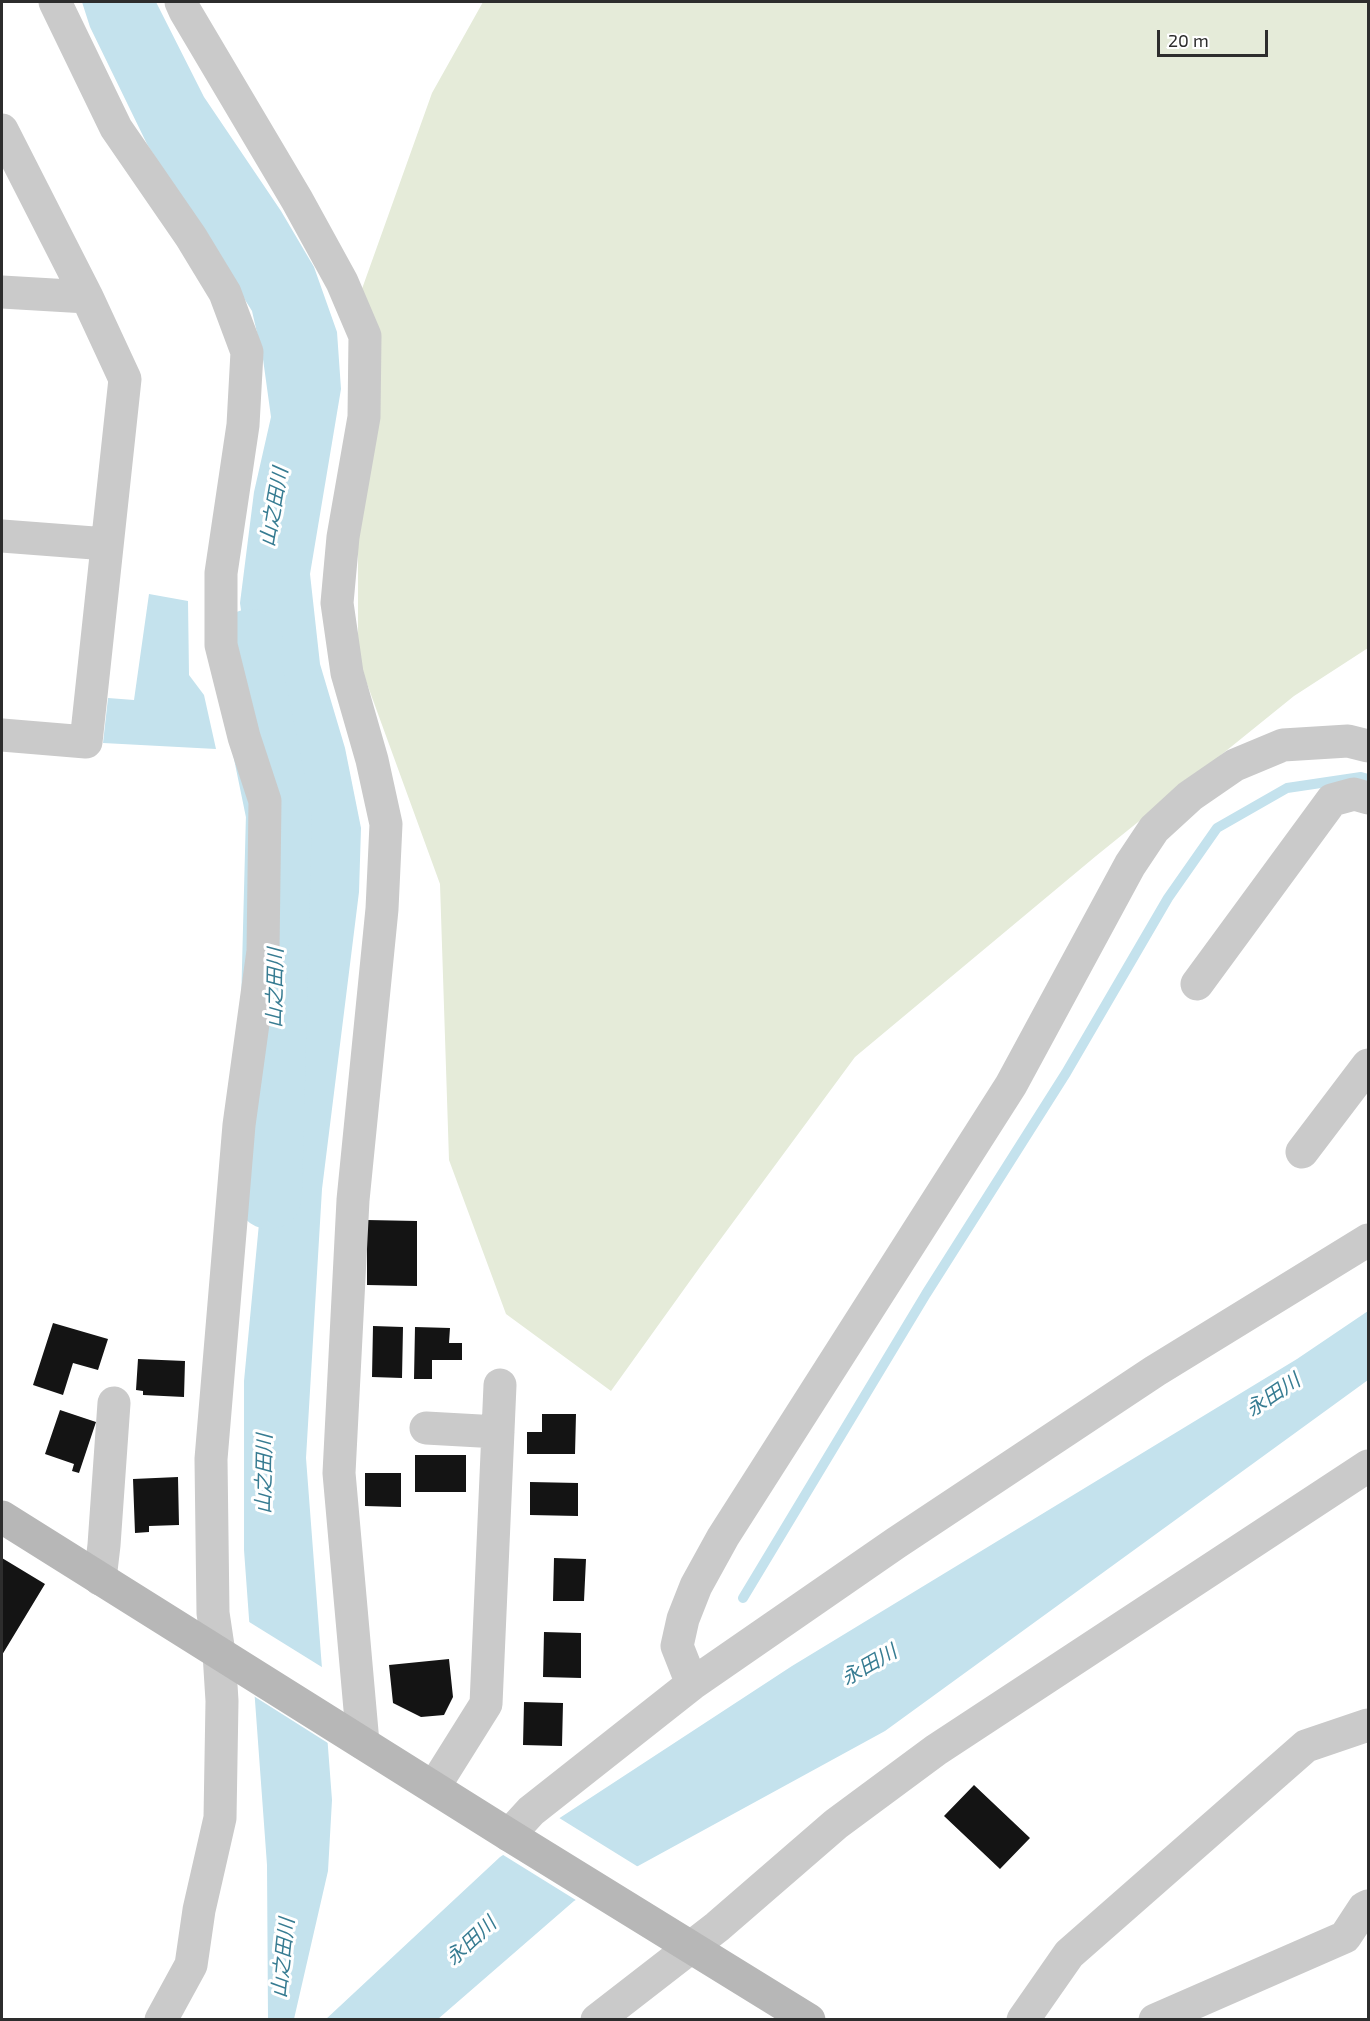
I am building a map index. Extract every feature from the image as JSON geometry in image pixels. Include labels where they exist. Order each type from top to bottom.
[{"type":"street","points":[[55,2],[116,128],[191,237],[225,294],[247,352],[243,425],[221,573],[222,645],[244,736],[265,801],[262,951],[239,1125],[211,1459],[213,1613],[219,1653],[222,1701],[220,1818],[199,1910],[191,1965],[161,2019]]},
{"type":"street","points":[[181,2],[184,11],[297,200],[342,282],[365,336],[364,417],[343,537],[337,603],[347,673],[372,760],[386,824],[382,909],[353,1200],[339,1473],[363,1743]]},
{"type":"street","points":[[2,130],[87,297],[125,380],[86,742],[2,735]]},
{"type":"street","points":[[2,292],[87,297]]},
{"type":"street","points":[[2,536],[107,544]]},
{"type":"street","points":[[692,1684],[677,1646],[683,1618],[696,1586],[729,1528],[1011,1085],[1130,865],[1154,829],[1190,796],[1235,765],[1283,745],[1348,741],[1368,746]]},
{"type":"street","points":[[1197,984],[1332,800],[1354,794],[1368,798]]},
{"type":"street","points":[[1302,1152],[1368,1065]]},
{"type":"street","points":[[509,1835],[531,1811],[692,1684],[896,1543],[1155,1371],[1368,1240]]},
{"type":"street","points":[[434,1787],[486,1704],[500,1385]]},
{"type":"street","points":[[100,1580],[114,1403]]},
{"type":"street","points":[[426,1428],[498,1432]]},
{"type":"street","points":[[597,2019],[717,1927],[836,1824],[936,1750],[1368,1466]]},
{"type":"street","points":[[2,1517],[509,1835],[809,2019]]},
{"type":"street","points":[[1023,2019],[1069,1954],[1306,1746],[1368,1725]]},
{"type":"street","points":[[1155,2019],[1345,1937],[1364,1908],[1368,1906]]},
{"type":"green space","points":[[483,2],[1368,2],[1368,648],[1294,696],[1096,856],[855,1057],[611,1391],[506,1314],[449,1160],[440,884],[358,659],[358,300],[432,93]]},
{"type":"water","points":[[82,2],[156,2],[204,97],[281,211],[314,267],[337,332],[341,389],[310,574],[320,664],[345,748],[361,828],[359,892],[322,1189],[306,1458],[332,1800],[328,1871],[294,2019],[268,2019],[267,1865],[244,1550],[244,1381],[293,866],[289,799],[255,714],[240,603],[254,492],[271,417],[263,359],[252,311],[147,144],[90,27]]},
{"type":"water","points":[[149,594],[188,601],[189,675],[204,695],[216,749],[103,743],[108,698],[134,700]]},
{"type":"water","name":"永田川","points":[[1368,1311],[1368,1380],[885,1731],[574,1901],[438,2019],[325,2020],[500,1857],[792,1666],[1297,1359]]},
{"type":"pier","points":[[246,1620],[325,1669],[331,1745],[252,1695]]},
{"type":"pier","points":[[556,1816],[640,1868],[579,1902],[500,1853]]},
{"type":"building","points":[[367,1220],[417,1221],[417,1286],[367,1285]]},
{"type":"building","points":[[53,1323],[108,1339],[98,1370],[73,1363],[63,1395],[33,1385]]},
{"type":"building","points":[[373,1326],[403,1327],[402,1378],[372,1377]]},
{"type":"building","points":[[415,1327],[450,1328],[449,1343],[462,1343],[462,1360],[432,1360],[432,1379],[414,1379]]},
{"type":"building","points":[[138,1359],[185,1361],[184,1397],[143,1395],[143,1391],[136,1390]]},
{"type":"building","points":[[60,1410],[96,1422],[79,1473],[72,1471],[74,1464],[45,1454]]},
{"type":"building","points":[[542,1414],[576,1414],[575,1454],[527,1454],[527,1432],[542,1432]]},
{"type":"building","points":[[415,1455],[466,1455],[466,1492],[415,1492]]},
{"type":"building","points":[[365,1473],[401,1473],[401,1507],[365,1506]]},
{"type":"building","points":[[178,1477],[179,1525],[149,1526],[149,1532],[135,1533],[133,1479]]},
{"type":"building","points":[[530,1482],[578,1483],[578,1516],[530,1515]]},
{"type":"building","points":[[2,1558],[45,1584],[2,1655]]},
{"type":"building","points":[[554,1558],[586,1559],[584,1601],[553,1601]]},
{"type":"building","points":[[544,1632],[581,1633],[581,1678],[543,1677]]},
{"type":"building","points":[[449,1659],[453,1697],[444,1715],[421,1717],[393,1703],[389,1665]]},
{"type":"building","points":[[524,1702],[563,1703],[562,1746],[523,1745]]},
{"type":"building","points":[[974,1785],[1030,1838],[1000,1869],[944,1816]]},
{"type":"waterway","name":"山之田川","points":[[250,642],[247,658],[279,814],[269,1196]]},
{"type":"waterway","points":[[743,1598],[926,1294],[1066,1073],[1168,898],[1217,828],[1287,788],[1361,777],[1368,779]]}]
